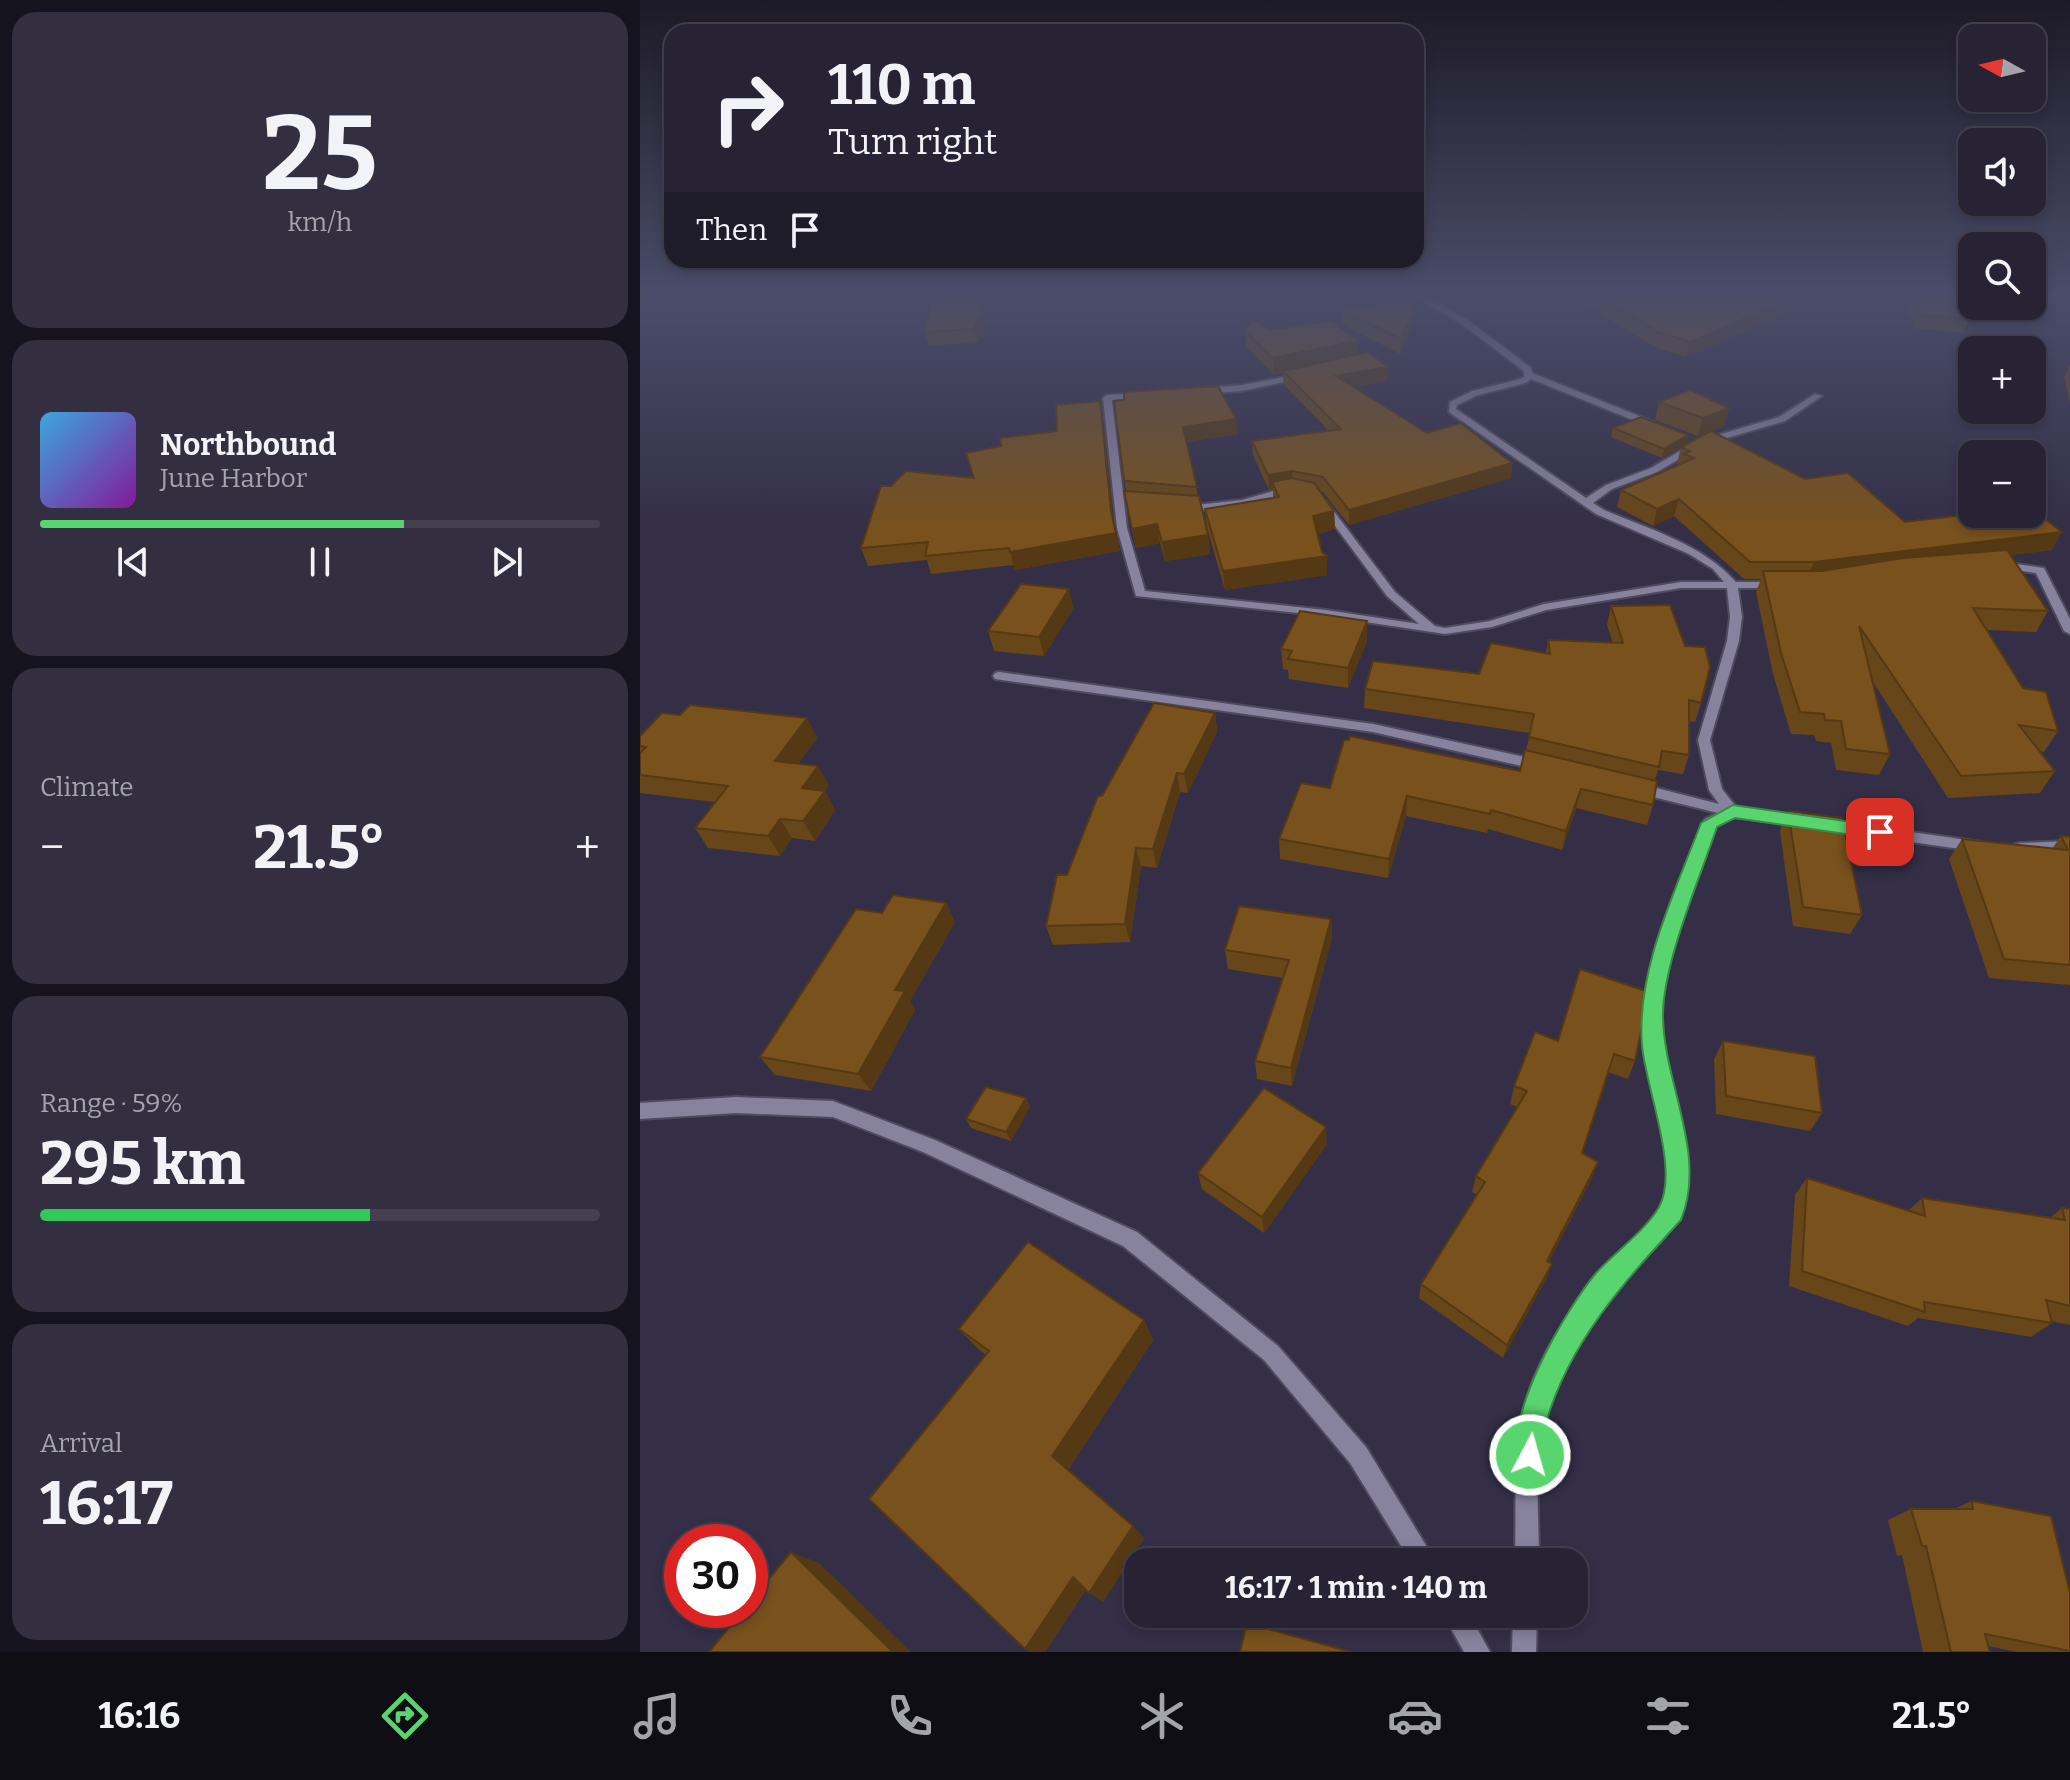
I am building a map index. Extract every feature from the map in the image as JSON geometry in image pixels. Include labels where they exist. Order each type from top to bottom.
[{"type":"street","points":[[1197,391],[1242,388],[1314,373]]},
{"type":"street","points":[[1656,426],[1529,375],[1523,381],[1475,393],[1453,404],[1452,410],[1517,458],[1587,502],[1630,527],[1693,552],[1717,567],[1732,584],[1736,617],[1733,641],[1704,740],[1716,790],[1733,812]]},
{"type":"street","points":[[1152,395],[1107,398],[1118,502],[1140,594],[1429,626],[1445,631],[1465,630],[1544,607],[1681,585],[1786,585]]},
{"type":"street","points":[[1587,502],[1609,487],[1654,470],[1700,443],[1782,419],[1818,396]]},
{"type":"street","points":[[1685,437],[1700,443]]},
{"type":"street","points":[[1175,509],[1243,503],[1292,489],[1304,490],[1319,497],[1391,594],[1429,626]]},
{"type":"street","points":[[1118,502],[1132,504]]},
{"type":"street","points":[[1988,566],[2040,570],[2070,631]]},
{"type":"street","points":[[999,676],[1373,728],[1558,769]]},
{"type":"street","points":[[1616,783],[1733,812],[1994,848]]},
{"type":"street","points":[[1527,1548],[1531,1426],[1541,1393],[1563,1348],[1604,1285],[1672,1211],[1678,1158],[1653,1048],[1652,1011],[1669,937],[1710,823],[1733,812]]},
{"type":"street","points":[[2009,848],[2070,846]]},
{"type":"street","points":[[640,1111],[736,1105],[833,1109],[929,1146],[1130,1239],[1271,1353],[1358,1455],[1415,1548]]},
{"type":"street","points":[[1463,1628],[1478,1652]]},
{"type":"street","points":[[1524,1652],[1525,1628]]},
{"type":"building","points":[[1285,373],[1353,373],[1336,376],[1427,433],[1461,423],[1512,463],[1349,510],[1323,477],[1292,471],[1268,475],[1252,441],[1341,429]]},
{"type":"building","points":[[1218,386],[1236,419],[1183,427],[1197,487],[1124,481],[1114,401],[1124,400],[1124,392]]},
{"type":"building","points":[[1690,390],[1729,408],[1703,418],[1659,402]]},
{"type":"building","points":[[1100,401],[1116,533],[1010,552],[1009,548],[925,556],[928,542],[861,548],[881,486],[891,486],[906,471],[974,478],[966,453],[1001,446],[1000,438],[1057,431],[1056,405]]},
{"type":"building","points":[[1641,417],[1688,435],[1664,449],[1613,428]]},
{"type":"building","points":[[1711,431],[1805,479],[1848,473],[1905,522],[1958,516],[1958,528],[2046,528],[2046,520],[2062,532],[1814,562],[1750,562],[1679,499],[1657,509],[1621,490],[1694,458],[1684,454],[1690,451],[1681,447]]},
{"type":"building","points":[[1292,478],[1314,483],[1334,511],[1313,516],[1322,552],[1327,556],[1223,571],[1205,509],[1279,497],[1272,482]]},
{"type":"building","points":[[1124,491],[1199,496],[1208,535],[1162,542],[1157,524],[1132,529]]},
{"type":"building","points":[[2007,550],[2048,611],[1973,608],[2023,688],[2046,692],[2058,731],[2019,725],[2055,771],[1961,776],[1859,626],[1890,754],[1846,749],[1841,721],[1825,720],[1824,714],[1800,712],[1781,653],[1763,571],[1822,571],[1903,558]]},
{"type":"building","points":[[1021,584],[1069,589],[1039,637],[988,631]]},
{"type":"building","points":[[1670,605],[1685,646],[1705,647],[1710,667],[1701,703],[1689,700],[1689,755],[1662,751],[1659,767],[1529,737],[1534,714],[1365,689],[1373,661],[1479,674],[1491,643],[1550,654],[1548,640],[1623,643],[1611,606]]},
{"type":"building","points":[[1300,611],[1367,621],[1348,668],[1288,659],[1292,651],[1281,649]]},
{"type":"building","points":[[1154,703],[1215,713],[1184,774],[1177,773],[1153,849],[1136,848],[1125,924],[1046,926],[1057,875],[1067,875],[1098,796],[1102,796]]},
{"type":"building","points":[[690,705],[807,718],[775,761],[818,766],[802,788],[825,791],[803,821],[780,819],[768,836],[695,828],[728,786],[640,775],[640,753],[646,747],[640,746],[640,736],[662,713],[680,715]]},
{"type":"building","points":[[1350,736],[1520,771],[1525,750],[1657,781],[1653,805],[1581,789],[1566,831],[1491,810],[1490,814],[1407,796],[1389,859],[1279,839],[1301,783],[1330,788],[1344,740],[1349,740]]},
{"type":"building","points":[[1788,811],[1842,818],[1862,915],[1803,907]]},
{"type":"building","points":[[2061,836],[2070,837],[2070,965],[2004,959],[1962,839],[2068,850]]},
{"type":"building","points":[[893,895],[946,903],[895,990],[905,991],[858,1074],[760,1057],[856,909],[882,913]]},
{"type":"building","points":[[1239,906],[1331,919],[1291,1068],[1255,1061],[1289,960],[1225,950]]},
{"type":"building","points":[[1580,969],[1649,992],[1635,1061],[1614,1054],[1582,1153],[1598,1162],[1547,1261],[1552,1264],[1507,1345],[1421,1284],[1485,1182],[1476,1176],[1527,1091],[1514,1086],[1535,1032],[1558,1041]]},
{"type":"building","points":[[1723,1041],[1815,1056],[1822,1113],[1726,1096]]},
{"type":"building","points":[[986,1087],[1026,1098],[1006,1132],[966,1119]]},
{"type":"building","points":[[1264,1088],[1326,1127],[1262,1217],[1198,1173]]},
{"type":"building","points":[[1807,1178],[1925,1216],[1922,1198],[2065,1220],[2062,1208],[2070,1209],[2070,1306],[2046,1300],[2052,1323],[1924,1302],[1925,1312],[1802,1271]]},
{"type":"building","points":[[1028,1242],[1144,1320],[1052,1456],[1133,1526],[1089,1593],[1073,1577],[1025,1649],[869,1499],[989,1351],[959,1329]]},
{"type":"building","points":[[1972,1501],[2051,1516],[2070,1593],[2070,1651],[1985,1634],[1990,1652],[1951,1652],[1926,1546],[1922,1546],[1911,1509],[1973,1509]]},
{"type":"building","points":[[791,1552],[893,1652],[709,1652],[728,1628],[768,1628],[768,1580]]},
{"type":"building","points":[[1246,1628],[1265,1628],[1351,1652],[1240,1652]]},
{"type":"route","points":[[1530,1455],[1531,1426],[1541,1393],[1563,1348],[1604,1285],[1672,1211],[1678,1158],[1653,1048],[1652,1011],[1669,937],[1710,823],[1733,812],[1880,832]]}]
